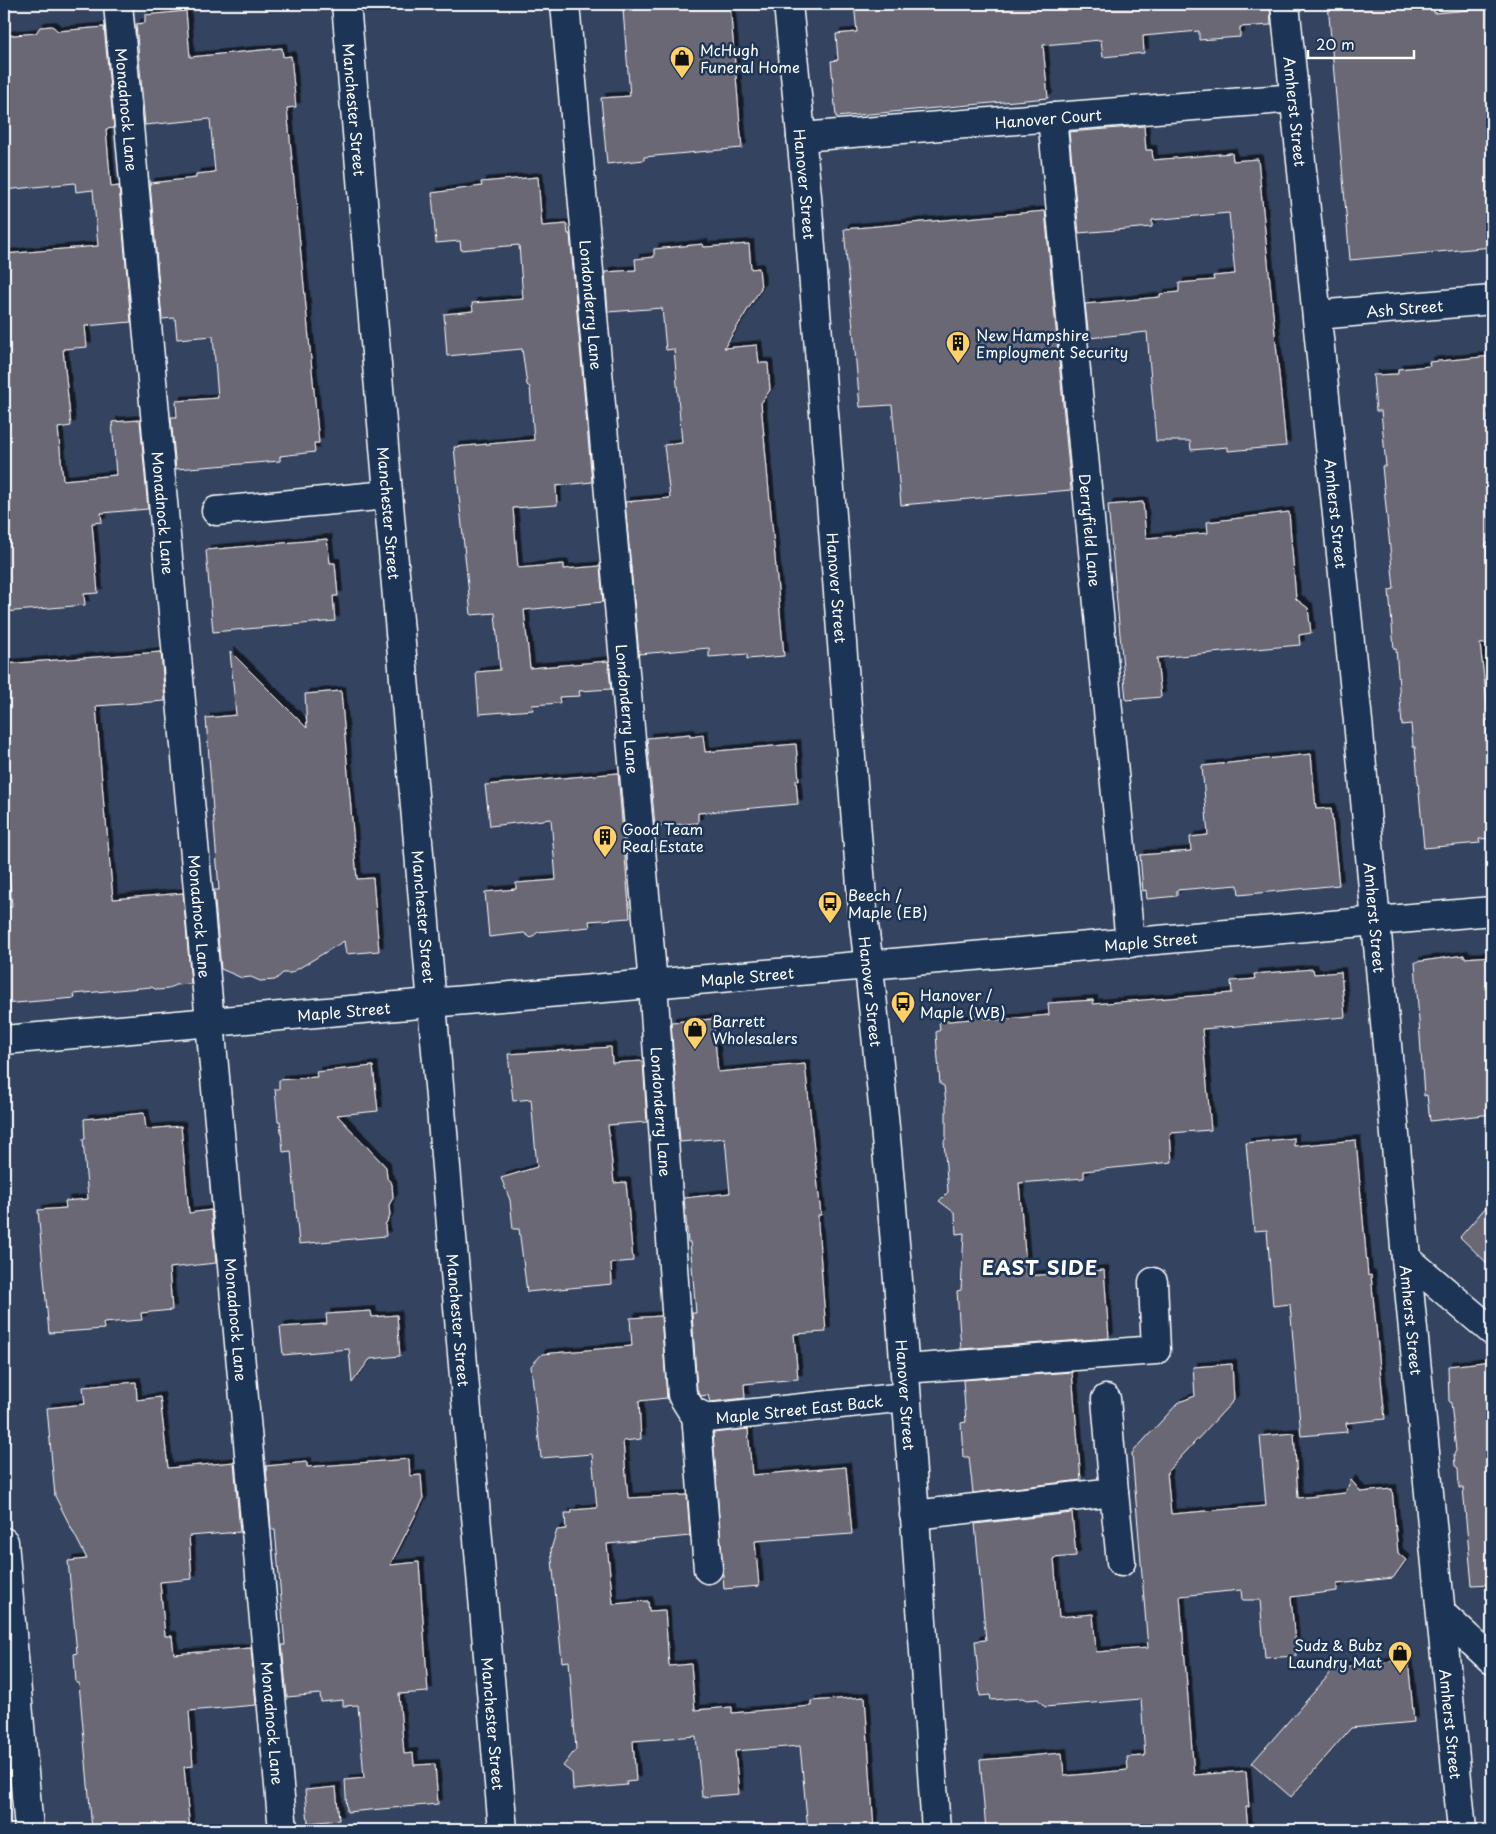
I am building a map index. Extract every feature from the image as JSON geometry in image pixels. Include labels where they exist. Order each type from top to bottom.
[{"type":"street","name":"Monadnock Lane","points":[[118,4],[283,1830]]},
{"type":"street","name":"Manchester Street","points":[[346,4],[503,1830]]},
{"type":"street","name":"Londonderry Lane","points":[[565,4],[654,984],[682,1395],[694,1412]]},
{"type":"street","name":"Hanover Street","points":[[788,4],[802,137],[869,966],[875,1009],[904,1369],[936,1830]]},
{"type":"street","name":"Amherst Street","points":[[1285,4],[1358,721],[1406,1258],[1462,1830]]},
{"type":"street","name":"Hanover Court","points":[[802,137],[1295,98]]},
{"type":"street","name":"Derryfield Lane","points":[[1052,117],[1130,943]]},
{"type":"street","name":"Ash Street","points":[[1317,315],[1492,300]]},
{"type":"street","points":[[216,511],[388,495]]},
{"type":"street","name":"Maple Street","points":[[4,1040],[1492,912]]},
{"type":"street","points":[[1406,1258],[1492,1331]]},
{"type":"street","points":[[904,1369],[1156,1350],[1153,1282]]},
{"type":"street","name":"Maple Street East Back","points":[[694,1412],[707,1418],[906,1398]]},
{"type":"street","points":[[1106,1399],[1121,1562]]},
{"type":"street","points":[[694,1412],[708,1569]]},
{"type":"street","points":[[914,1515],[1114,1492]]},
{"type":"street","points":[[4,1542],[8,1637],[29,1830]]},
{"type":"street","points":[[1442,1614],[1492,1660]]},
{"type":"building","name":"McHugh Funeral Home","points":[[658,4],[730,4],[742,148],[644,157],[644,160],[607,164],[601,98],[630,96],[623,10],[658,7]]},
{"type":"building","points":[[854,4],[1270,4],[1271,25],[1240,27],[1240,37],[1199,40],[1199,31],[1143,36],[1144,53],[1103,57],[1101,40],[1043,45],[1048,98],[836,117],[831,61],[838,60],[836,34],[857,32]]},
{"type":"building","points":[[1328,4],[1434,4],[1434,13],[1492,8],[1492,247],[1350,260]]},
{"type":"building","points":[[186,11],[190,57],[282,48],[283,57],[291,56],[296,107],[287,108],[319,443],[314,443],[315,452],[280,456],[280,461],[176,469],[171,417],[177,417],[176,401],[218,398],[213,336],[177,339],[175,318],[162,319],[150,183],[196,178],[196,174],[215,172],[210,119],[145,125],[136,24],[145,23],[145,15]]},
{"type":"building","points":[[52,26],[58,31],[104,27],[114,128],[106,129],[111,187],[119,186],[131,322],[85,326],[87,347],[63,349],[71,426],[58,428],[63,480],[116,475],[112,422],[140,420],[148,509],[101,513],[102,522],[92,523],[98,593],[84,594],[85,605],[4,612],[4,254],[98,246],[93,190],[76,192],[75,183],[4,190],[4,36],[36,33],[40,27]]},
{"type":"building","points":[[1144,126],[1146,150],[1152,150],[1153,160],[1232,153],[1233,161],[1258,159],[1286,446],[1228,451],[1228,447],[1191,450],[1190,441],[1156,441],[1147,332],[1089,338],[1085,304],[1160,297],[1160,294],[1179,292],[1179,283],[1214,280],[1213,276],[1235,274],[1229,213],[1152,220],[1152,227],[1079,233],[1069,132]]},
{"type":"building","points":[[538,177],[542,226],[567,224],[568,234],[570,234],[592,482],[556,486],[557,505],[513,508],[518,568],[564,564],[564,569],[600,566],[603,602],[524,610],[530,668],[608,661],[611,689],[579,691],[580,696],[559,697],[560,703],[532,705],[533,710],[479,714],[476,672],[500,670],[495,613],[471,615],[454,447],[534,440],[530,387],[527,385],[522,349],[447,356],[444,314],[473,311],[472,303],[523,299],[519,245],[461,250],[460,241],[436,243],[432,193],[482,186],[481,182]]},
{"type":"building","name":"New Hampshire Employment Security","points":[[1045,211],[1071,490],[901,505],[892,405],[860,407],[844,229]]},
{"type":"building","points":[[703,244],[704,247],[749,244],[751,269],[759,268],[761,288],[724,348],[757,345],[759,363],[768,363],[770,390],[761,403],[784,656],[747,659],[747,654],[709,657],[709,648],[639,654],[625,502],[670,498],[664,445],[682,443],[674,349],[666,350],[662,308],[608,312],[605,272],[636,270],[635,259],[654,257],[654,249]]},
{"type":"building","points":[[1492,356],[1492,415],[1488,415],[1492,465],[1492,543],[1486,543],[1492,643],[1480,644],[1489,720],[1486,720],[1492,789],[1492,838],[1479,839],[1480,843],[1424,848],[1415,747],[1413,747],[1411,724],[1402,725],[1389,590],[1394,589],[1382,466],[1386,466],[1381,411],[1376,411],[1373,375],[1398,374],[1398,369],[1430,366],[1429,362]]},
{"type":"building","points":[[1143,502],[1146,538],[1208,533],[1207,522],[1289,512],[1296,599],[1308,608],[1311,633],[1299,635],[1300,645],[1157,658],[1161,697],[1126,700],[1108,505]]},
{"type":"building","points":[[327,539],[330,563],[335,563],[338,596],[333,596],[335,621],[213,632],[206,550]]},
{"type":"building","points":[[230,651],[307,728],[305,694],[341,691],[357,879],[373,878],[379,951],[346,954],[344,941],[291,973],[283,973],[275,980],[260,981],[251,977],[242,978],[221,969],[214,890],[219,890],[206,718],[236,715]]},
{"type":"building","points":[[161,652],[165,701],[96,706],[105,820],[113,899],[183,893],[191,984],[175,985],[168,989],[158,990],[151,987],[74,994],[75,998],[4,1004],[4,908],[12,907],[7,846],[4,846],[4,664]]},
{"type":"building","points":[[690,734],[690,737],[703,735],[705,752],[796,744],[799,780],[796,780],[798,804],[698,813],[698,823],[655,826],[647,738]]},
{"type":"building","points":[[1311,754],[1316,809],[1331,808],[1339,885],[1239,895],[1238,885],[1177,890],[1177,896],[1147,899],[1146,890],[1143,891],[1140,855],[1191,851],[1190,837],[1208,835],[1202,766]]},
{"type":"building","points":[[618,773],[630,918],[589,921],[590,927],[538,932],[531,938],[524,933],[489,937],[485,892],[516,889],[516,883],[556,880],[551,819],[490,826],[485,785]]},
{"type":"building","points":[[1464,955],[1464,958],[1492,956],[1492,1114],[1430,1121],[1427,1095],[1424,1096],[1415,962]]},
{"type":"building","points":[[1313,969],[1314,974],[1341,972],[1345,1017],[1202,1029],[1211,1130],[1170,1133],[1172,1162],[1084,1171],[1084,1178],[1019,1183],[1027,1276],[1104,1270],[1109,1338],[961,1349],[957,1291],[961,1290],[964,1233],[956,1234],[955,1213],[939,1201],[948,1192],[944,1141],[946,1138],[946,1103],[944,1086],[940,1084],[936,1032],[940,1030],[939,1022],[971,1019],[979,1012],[986,1019],[995,1018],[996,1020],[1049,1015],[1048,1003],[1093,1000],[1093,1004],[1232,993],[1231,981],[1255,979],[1254,974]]},
{"type":"building","points":[[713,1019],[718,1072],[805,1064],[821,1215],[818,1215],[818,1224],[826,1332],[794,1334],[798,1379],[744,1384],[745,1398],[710,1402],[708,1395],[701,1396],[697,1390],[692,1313],[696,1313],[684,1198],[730,1193],[725,1138],[680,1142],[671,1022]]},
{"type":"building","points":[[611,1047],[612,1063],[643,1061],[647,1122],[608,1125],[614,1183],[626,1182],[633,1261],[611,1263],[612,1284],[527,1292],[519,1229],[513,1229],[510,1200],[501,1178],[537,1167],[531,1099],[513,1101],[508,1054]]},
{"type":"building","points":[[373,1066],[378,1111],[337,1115],[386,1167],[387,1178],[392,1184],[393,1198],[389,1205],[390,1216],[385,1225],[386,1236],[299,1244],[291,1151],[283,1152],[275,1089],[279,1089],[279,1080],[317,1077],[316,1072]]},
{"type":"building","points":[[144,1113],[146,1129],[181,1126],[189,1213],[211,1210],[216,1263],[169,1268],[172,1310],[141,1313],[142,1320],[103,1323],[104,1329],[49,1333],[38,1210],[66,1208],[65,1201],[88,1199],[83,1139],[85,1139],[84,1119]]},
{"type":"building","points":[[1294,1138],[1294,1146],[1356,1140],[1368,1276],[1371,1275],[1385,1419],[1346,1423],[1347,1432],[1301,1436],[1290,1304],[1273,1306],[1267,1230],[1254,1231],[1246,1143]]},
{"type":"building","points":[[1492,1200],[1492,1268],[1460,1237]]},
{"type":"building","points":[[371,1311],[372,1317],[397,1315],[400,1356],[370,1359],[352,1383],[349,1349],[283,1355],[280,1327],[327,1324],[326,1314]]},
{"type":"building","points":[[661,1316],[667,1398],[639,1401],[641,1439],[623,1441],[628,1498],[687,1495],[690,1536],[607,1544],[613,1604],[648,1601],[649,1611],[665,1610],[669,1666],[691,1664],[695,1710],[732,1707],[732,1713],[811,1706],[811,1701],[865,1697],[874,1830],[808,1830],[800,1746],[735,1751],[739,1794],[702,1797],[696,1736],[633,1741],[636,1781],[626,1782],[627,1785],[573,1790],[572,1773],[563,1766],[576,1749],[569,1661],[562,1662],[551,1549],[557,1530],[566,1529],[565,1513],[572,1513],[572,1510],[597,1508],[592,1454],[541,1458],[531,1366],[542,1354],[632,1346],[630,1318]]},
{"type":"building","points":[[1492,1361],[1492,1584],[1472,1585],[1463,1488],[1459,1488],[1458,1468],[1455,1466],[1454,1454],[1456,1451],[1451,1403],[1449,1401],[1448,1366]]},
{"type":"building","points":[[1232,1364],[1234,1400],[1167,1472],[1171,1514],[1266,1506],[1260,1436],[1294,1433],[1298,1498],[1345,1493],[1351,1480],[1361,1492],[1392,1489],[1398,1553],[1406,1560],[1393,1578],[1337,1584],[1337,1591],[1291,1597],[1296,1656],[1265,1658],[1260,1600],[1242,1600],[1241,1590],[1180,1596],[1194,1775],[1246,1771],[1249,1807],[1246,1807],[1248,1830],[986,1830],[980,1760],[1062,1753],[1064,1776],[1128,1770],[1127,1757],[1145,1756],[1141,1699],[1045,1707],[1038,1699],[991,1700],[990,1695],[980,1696],[975,1641],[986,1640],[975,1524],[1072,1513],[1076,1556],[1054,1558],[1059,1617],[1093,1614],[1096,1652],[1148,1648],[1132,1453],[1179,1402],[1195,1396],[1193,1367]]},
{"type":"building","points":[[1072,1372],[1081,1480],[973,1493],[969,1457],[963,1457],[961,1423],[966,1422],[963,1380]]},
{"type":"building","points":[[136,1382],[137,1400],[160,1397],[168,1468],[234,1462],[240,1532],[189,1536],[192,1579],[160,1582],[165,1636],[172,1636],[174,1654],[251,1648],[256,1705],[189,1711],[193,1766],[184,1767],[190,1830],[92,1830],[79,1683],[76,1683],[74,1654],[77,1653],[68,1561],[87,1559],[55,1496],[47,1408],[85,1404],[83,1387]]},
{"type":"building","points":[[748,1429],[752,1475],[846,1467],[852,1534],[755,1541],[759,1586],[724,1589],[713,1433]]},
{"type":"building","points":[[409,1459],[410,1476],[421,1475],[423,1500],[390,1565],[419,1562],[428,1692],[399,1694],[404,1754],[413,1753],[414,1765],[435,1764],[438,1804],[347,1812],[345,1780],[364,1778],[358,1705],[343,1706],[343,1700],[321,1702],[320,1694],[287,1697],[282,1645],[285,1645],[275,1529],[271,1529],[266,1466],[307,1462],[307,1467]]},
{"type":"building","points":[[1408,1659],[1414,1722],[1351,1728],[1291,1797],[1252,1763],[1335,1668]]},
{"type":"building","points":[[336,1787],[339,1820],[308,1823],[305,1790]]},
{"type":"place","name":"McHugh Funeral Home","points":[[682,79]]},
{"type":"place","name":"New Hampshire Employment Security","points":[[958,364]]},
{"type":"place","name":"Good Team Real Estate","points":[[605,858]]},
{"type":"place","name":"Beech / Maple (EB)","points":[[830,924]]},
{"type":"place","name":"Hanover / Maple (WB)","points":[[903,1024]]},
{"type":"place","name":"Barrett Wholesalers","points":[[695,1050]]},
{"type":"place","name":"Sudz & Bubz Laundry Mat","points":[[1400,1674]]},
{"type":"district","name":"EAST SIDE","points":[[1040,1267]]}]
